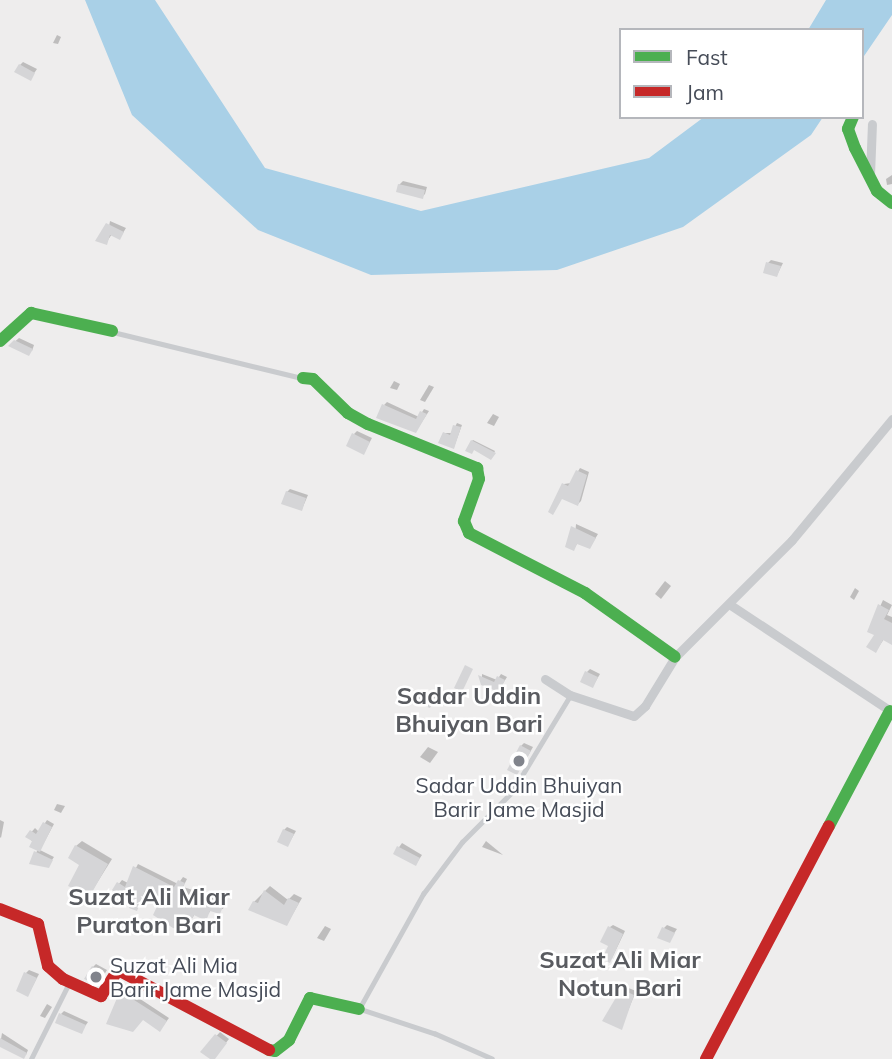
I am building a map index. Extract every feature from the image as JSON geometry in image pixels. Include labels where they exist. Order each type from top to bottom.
[{"type":"street","points":[[852,119],[848,129],[870,177],[892,203]]},
{"type":"street","points":[[870,177],[872,124]]},
{"type":"street","points":[[0,341],[31,313],[112,331]]},
{"type":"street","points":[[303,378],[313,379],[348,413],[368,424],[477,468],[480,479],[464,521],[469,533],[585,593],[675,657]]},
{"type":"street","points":[[545,679],[570,695],[634,716],[645,706],[675,657],[792,540],[892,419]]},
{"type":"street","points":[[706,1059],[891,711],[729,604]]},
{"type":"street","points":[[0,909],[38,923],[48,966],[69,982],[101,996],[118,970],[275,1051],[289,1040],[310,998],[359,1009]]},
{"type":"lane","points":[[112,331],[303,378]]},
{"type":"lane","points":[[492,1059],[435,1034],[359,1009],[423,894],[461,842],[512,792],[570,695]]},
{"type":"lane","points":[[31,1059],[69,982]]},
{"type":"water","points":[[85,0],[155,0],[265,168],[421,211],[649,158],[701,119],[822,119],[811,135],[683,227],[557,270],[371,275],[258,230],[132,115]]},
{"type":"water","points":[[826,0],[892,0],[892,15],[864,56],[864,28],[809,28]]},
{"type":"building","points":[[19,64],[35,73],[31,81],[14,72]]},
{"type":"building","points":[[398,184],[425,190],[423,199],[396,192]]},
{"type":"building","points":[[106,223],[124,232],[120,240],[110,235],[107,245],[95,241]]},
{"type":"building","points":[[766,262],[781,266],[777,277],[763,273]]},
{"type":"building","points":[[14,340],[33,349],[29,356],[8,346]]},
{"type":"building","points":[[382,404],[416,419],[420,411],[427,414],[416,433],[376,418]]},
{"type":"building","points":[[453,425],[461,427],[454,449],[438,443],[443,432],[450,435]]},
{"type":"building","points":[[352,433],[370,442],[364,455],[346,446]]},
{"type":"building","points":[[471,440],[496,453],[491,460],[474,450],[472,454],[465,451]]},
{"type":"building","points":[[576,470],[587,475],[578,506],[562,499],[553,515],[548,512],[562,483],[568,486]]},
{"type":"building","points":[[286,491],[306,498],[302,511],[281,504]]},
{"type":"building","points":[[571,526],[596,538],[590,549],[577,544],[574,551],[565,547]]},
{"type":"building","points":[[878,604],[889,610],[884,619],[892,623],[892,645],[883,640],[876,653],[866,647],[874,635],[867,632]]},
{"type":"building","points":[[465,665],[473,669],[462,692],[454,688]]},
{"type":"building","points":[[585,671],[598,677],[593,688],[580,682]]},
{"type":"building","points":[[478,675],[494,682],[497,676],[505,680],[499,692],[481,685]]},
{"type":"building","points":[[419,692],[434,698],[430,708],[415,702]]},
{"type":"building","points":[[520,745],[531,751],[517,775],[507,770]]},
{"type":"building","points":[[43,822],[52,827],[40,852],[29,847],[32,841],[25,837],[30,830],[36,834]]},
{"type":"building","points":[[283,829],[294,834],[288,847],[277,842]]},
{"type":"building","points":[[75,845],[108,864],[90,896],[68,886],[79,865],[68,858]]},
{"type":"building","points":[[397,846],[420,858],[416,866],[393,854]]},
{"type":"building","points":[[34,851],[53,860],[49,868],[29,864]]},
{"type":"building","points":[[133,866],[174,887],[178,880],[185,883],[181,890],[195,898],[198,893],[224,904],[220,914],[210,911],[206,921],[194,915],[185,931],[173,928],[153,915],[161,898],[145,890],[137,911],[129,908],[131,902],[112,890],[117,882],[125,887]]},
{"type":"building","points":[[264,890],[284,905],[288,898],[299,903],[287,926],[248,910],[253,901],[258,903]]},
{"type":"building","points":[[608,926],[623,934],[610,963],[602,959],[608,946],[600,942]]},
{"type":"building","points":[[662,927],[675,933],[670,943],[657,938]]},
{"type":"building","points":[[92,966],[105,973],[98,985],[84,979]]},
{"type":"building","points":[[24,972],[37,978],[28,997],[16,991]]},
{"type":"building","points":[[621,989],[634,995],[622,1030],[602,1021]]},
{"type":"building","points":[[120,991],[167,1021],[160,1032],[143,1020],[133,1032],[106,1024]]},
{"type":"building","points":[[59,1013],[86,1025],[82,1034],[55,1023]]},
{"type":"building","points":[[215,1034],[227,1043],[215,1059],[210,1059],[200,1052]]},
{"type":"building","points":[[0,1038],[27,1053],[24,1059],[0,1047]]},
{"type":"traffic: fast","points":[[852,119],[848,129],[855,148],[877,191],[892,203]]},
{"type":"traffic: fast","points":[[0,341],[31,313],[112,331]]},
{"type":"traffic: fast","points":[[303,378],[313,379],[348,413],[368,424],[477,468],[479,479],[464,521],[469,533],[585,593],[675,657]]},
{"type":"traffic: fast","points":[[829,826],[890,711]]},
{"type":"traffic: fast","points":[[269,1050],[275,1051],[289,1040],[310,998],[359,1009]]},
{"type":"traffic: jam","points":[[706,1059],[829,826]]},
{"type":"traffic: jam","points":[[0,909],[38,924],[48,966],[63,979],[101,996],[118,970],[269,1050]]},
{"type":"place","name":"Sadar Uddin Bhuiyan Barir Jame Masjid","points":[[519,761]]},
{"type":"place","name":"Suzat Ali Mia Barir Jame Masjid","points":[[96,977]]},
{"type":"district","name":"Sadar Uddin Bhuiyan Bari","points":[[469,710]]},
{"type":"district","name":"Suzat Ali Miar Puraton Bari","points":[[149,911]]},
{"type":"district","name":"Suzat Ali Miar Notun Bari","points":[[620,974]]}]
